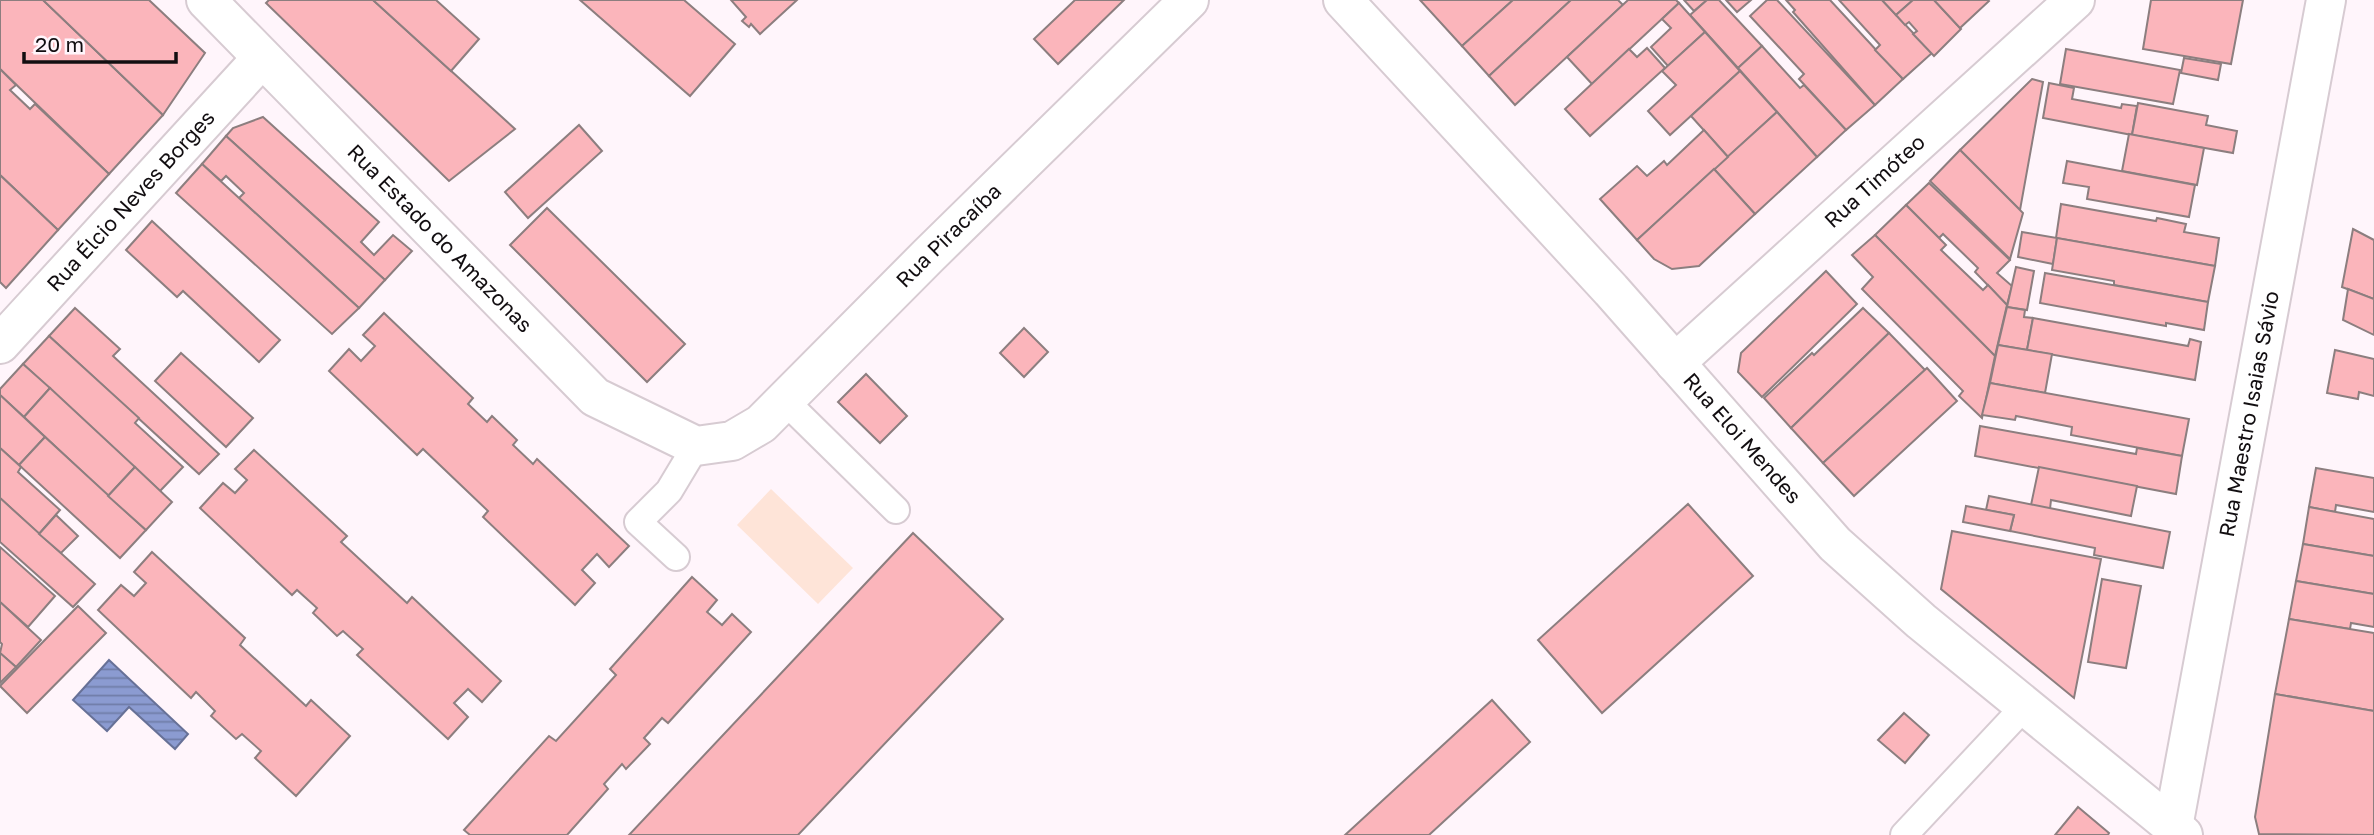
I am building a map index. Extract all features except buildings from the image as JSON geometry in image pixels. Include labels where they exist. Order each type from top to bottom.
[{"type":"street","name":"Rua Estado do Amazonas","points":[[206,0],[595,397],[696,446]]},
{"type":"street","name":"Rua Piracaíba","points":[[696,446],[732,441],[761,424],[1189,0]]},
{"type":"street","name":"Rua Eloi Mendes","points":[[1343,0],[1611,290],[1835,544],[1921,621],[2178,831]]},
{"type":"street","name":"Rua Timóteo","points":[[1675,363],[2075,0]]},
{"type":"street","name":"Rua Maestro Isaias Sávio","points":[[2178,831],[2326,0]]},
{"type":"street","name":"Rua Élcio Neves Borges","points":[[0,344],[262,58]]},
{"type":"lane","points":[[784,400],[896,510]]},
{"type":"lane","points":[[676,557],[638,522],[670,491],[696,446]]},
{"type":"lane","points":[[1904,835],[2025,706]]},
{"type":"shaded area","points":[[771,489],[853,568],[818,604],[737,525]]},
{"type":"water","points":[[109,660],[188,734],[175,749],[129,707],[107,731],[73,700]]}]
